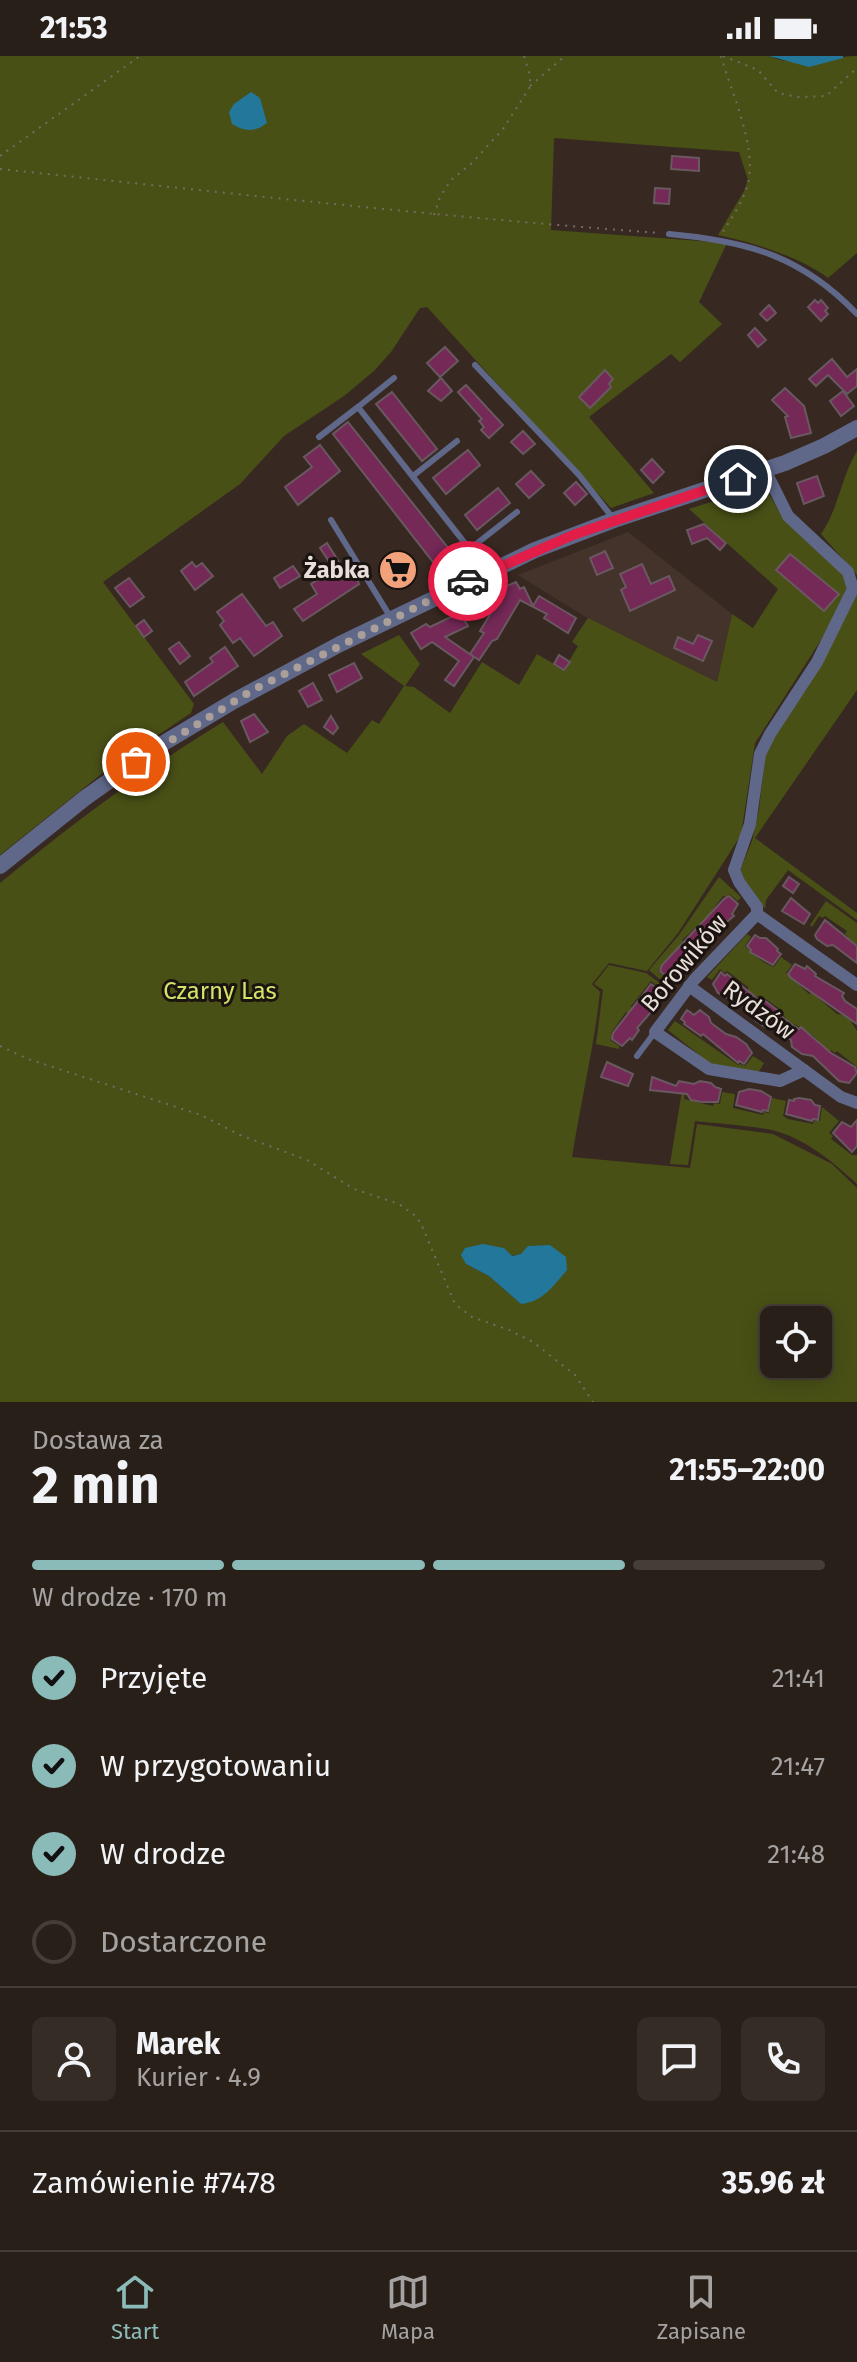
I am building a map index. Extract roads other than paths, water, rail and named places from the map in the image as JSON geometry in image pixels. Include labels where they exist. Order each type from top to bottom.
[{"type":"street","points":[[0,866],[85,798],[157,747],[234,701],[391,618],[546,545],[765,470],[810,453],[857,428]]},
{"type":"street","name":"Borowików","points":[[765,470],[788,516],[848,572],[853,589],[817,662],[763,746],[747,840],[734,870],[757,907],[757,914],[689,986],[655,1032],[709,1069],[780,1081],[804,1070]]},
{"type":"street","points":[[757,914],[857,985]]},
{"type":"street","name":"Rydzów","points":[[689,986],[804,1070]]},
{"type":"street","points":[[804,1070],[857,1105]]},
{"type":"lane","points":[[669,234],[719,239],[755,248],[825,283],[857,314]]},
{"type":"lane","points":[[475,365],[579,475],[614,520]]},
{"type":"lane","points":[[319,437],[394,378]]},
{"type":"lane","points":[[358,407],[487,572]]},
{"type":"lane","points":[[413,476],[457,441]]},
{"type":"lane","points":[[471,548],[517,512]]},
{"type":"lane","points":[[331,520],[391,618]]},
{"type":"lane","name":"Borowików","points":[[637,1056],[655,1032]]},
{"type":"water","points":[[769,56],[843,56],[843,58],[809,67]]},
{"type":"water","points":[[251,92],[260,98],[267,123],[246,130],[232,124],[229,112],[234,104]]},
{"type":"water","points":[[483,1244],[504,1248],[512,1256],[521,1254],[528,1246],[550,1245],[566,1257],[567,1270],[542,1297],[521,1304],[489,1276],[466,1264],[461,1255],[465,1248]]},
{"type":"place","name":"Żabka","points":[[398,570]]},
{"type":"park label","name":"Czarny Las","points":[[220,991]]}]
